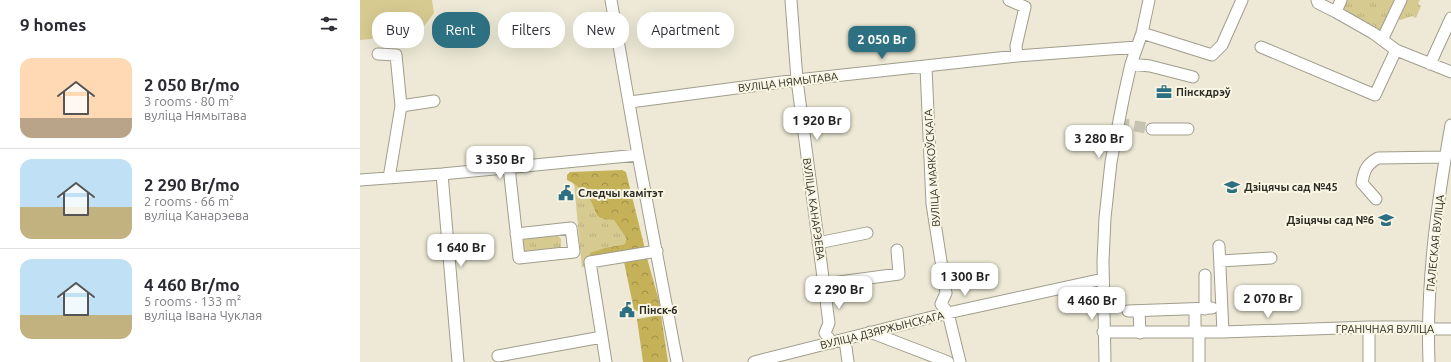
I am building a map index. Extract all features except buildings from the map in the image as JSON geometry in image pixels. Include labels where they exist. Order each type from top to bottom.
[{"type":"street","points":[[611,0],[630,102],[638,155],[677,362]]},
{"type":"street","name":"ВУЛІЦА КАНАРЭЕВА","points":[[791,0],[797,80],[829,323],[825,333],[832,343]]},
{"type":"street","points":[[1009,0],[1025,7],[1016,46],[1017,56]]},
{"type":"street","points":[[1105,362],[1103,279],[1104,218],[1111,162],[1131,64],[1142,33],[1149,0]]},
{"type":"street","points":[[1142,33],[1212,55],[1222,45],[1242,0]]},
{"type":"street","points":[[1317,0],[1318,3],[1336,12],[1396,50],[1451,72]]},
{"type":"street","points":[[1336,12],[1341,0]]},
{"type":"street","points":[[1382,40],[1400,0]]},
{"type":"street","points":[[1430,64],[1451,18]]},
{"type":"street","name":"ВУЛІЦА НЯМЫТАВА","points":[[630,102],[797,80],[1017,56],[1137,46]]},
{"type":"street","points":[[1261,47],[1375,95],[1396,50]]},
{"type":"street","points":[[378,54],[396,55],[401,106],[389,178]]},
{"type":"street","points":[[1131,64],[1150,66],[1193,77]]},
{"type":"street","name":"ВУЛІЦА МАЯКОЎСКАГА","points":[[926,67],[932,204],[946,293],[941,304],[948,313]]},
{"type":"street","points":[[401,106],[434,102]]},
{"type":"street","name":"ПАЛЕСКАЯ ВУЛІЦА","points":[[1429,362],[1428,329],[1435,226],[1451,125]]},
{"type":"street","points":[[1152,129],[1188,129]]},
{"type":"street","points":[[360,180],[442,174],[638,155]]},
{"type":"street","points":[[1376,199],[1362,183],[1363,172],[1369,163],[1378,158],[1445,157]]},
{"type":"street","points":[[508,167],[516,234],[519,258],[574,252],[571,228],[516,234]]},
{"type":"street","points":[[442,174],[458,362]]},
{"type":"street","points":[[818,243],[867,233]]},
{"type":"street","points":[[1219,246],[1223,332]]},
{"type":"street","points":[[824,284],[899,274],[897,250]]},
{"type":"street","points":[[606,362],[590,262],[657,252]]},
{"type":"street","points":[[1220,261],[1271,258]]},
{"type":"street","points":[[1199,362],[1197,332],[1204,309],[1205,275]]},
{"type":"street","name":"ВУЛІЦА ДЗЯРЖЫНСКАГА","points":[[754,362],[948,313],[1103,279]]},
{"type":"street","points":[[1140,333],[1133,311],[1204,309]]},
{"type":"street","points":[[948,313],[960,362]]},
{"type":"street","points":[[1369,327],[1369,362]]},
{"type":"street","name":"ГРАНІЧНАЯ ВУЛІЦА","points":[[1104,332],[1223,332],[1369,327],[1419,327],[1428,329],[1451,329]]},
{"type":"street","points":[[870,332],[948,362]]},
{"type":"street","points":[[498,356],[602,337]]},
{"type":"street","points":[[845,340],[848,362]]},
{"type":"green space","points":[[360,0],[432,0],[434,12],[432,12],[432,16],[424,26],[424,12],[372,12],[372,39],[360,40]]},
{"type":"green space","points":[[1347,0],[1398,0],[1380,33],[1375,30],[1375,26],[1345,13],[1344,6]]},
{"type":"green space","points":[[1405,0],[1420,0],[1418,4],[1421,6],[1416,18],[1412,16],[1401,20],[1397,19]]},
{"type":"green space","points":[[622,170],[626,172],[645,249],[591,258],[590,253],[625,244],[626,238],[614,220],[598,217],[589,198],[573,183],[567,180],[567,175],[570,172]]},
{"type":"green space","points":[[574,183],[588,197],[597,216],[600,218],[614,220],[626,238],[625,244],[601,251],[592,257],[582,268]]},
{"type":"green space","points":[[557,235],[561,239],[561,248],[520,256],[519,238]]},
{"type":"green space","points":[[647,258],[661,308],[636,311],[634,310],[624,262]]},
{"type":"green space","points":[[661,315],[668,362],[643,362],[637,319]]},
{"type":"tunnel","points":[[1118,123],[1152,129]]},
{"type":"place","name":"Пінскдрэў","points":[[1164,92]]},
{"type":"place","name":"Дзіцячы сад №45","points":[[1232,187]]},
{"type":"place","name":"Следчы камітэт","points":[[566,193]]},
{"type":"place","name":"Дзіцячы сад №6","points":[[1386,220]]},
{"type":"place","name":"Пінск-6","points":[[627,310]]}]
